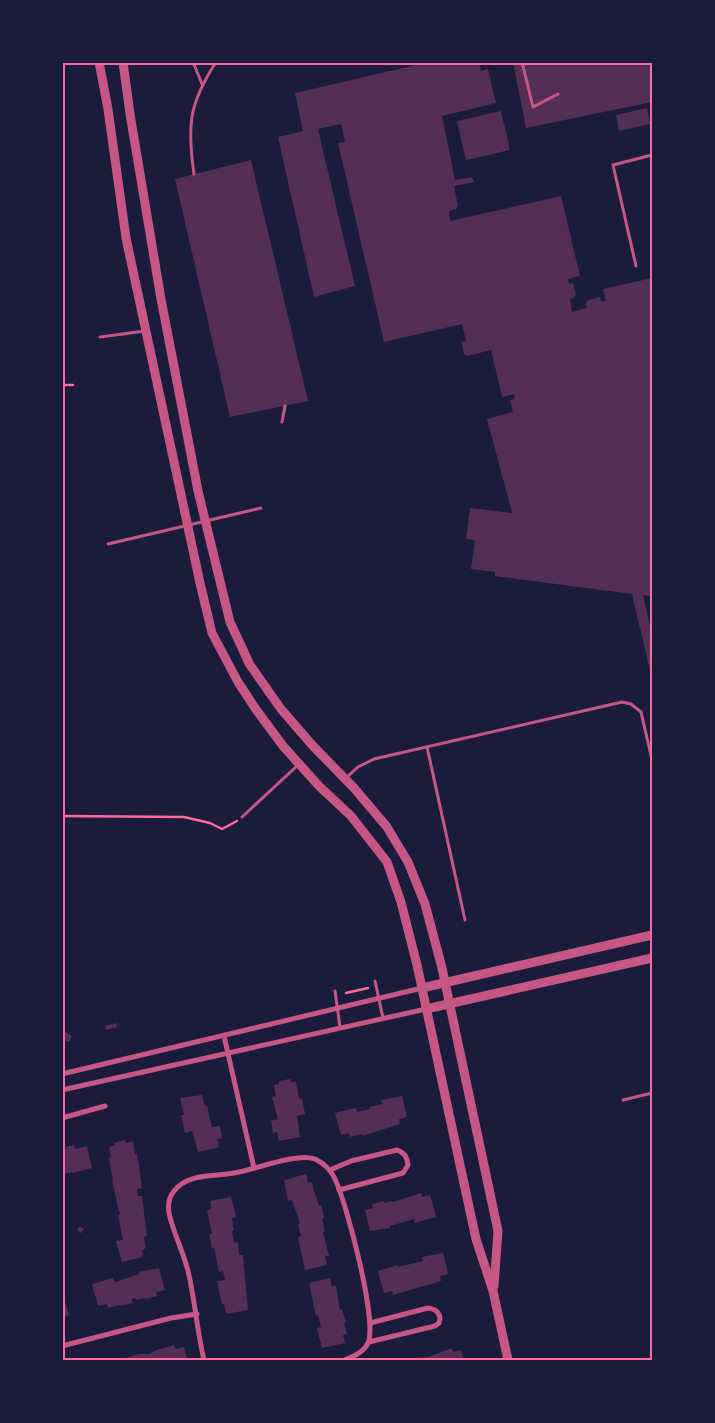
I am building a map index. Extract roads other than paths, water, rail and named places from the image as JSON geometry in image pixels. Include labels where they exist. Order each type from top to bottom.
[{"type":"street","points":[[99,62],[108,109],[126,238],[212,632],[238,682],[283,746],[351,816],[387,862],[401,902],[418,965],[476,1240],[493,1291],[508,1360]]},
{"type":"street","points":[[123,62],[160,290],[198,492],[230,622],[250,665],[281,709],[313,746],[346,779],[387,827],[408,862],[425,904],[449,1003],[498,1232],[493,1291]]},
{"type":"street","points":[[62,1074],[652,935]]},
{"type":"street","points":[[62,1090],[652,958]]},
{"type":"street","points":[[224,1036],[226,1052],[254,1168]]},
{"type":"street","points":[[62,1118],[105,1106]]},
{"type":"street","points":[[330,1170],[351,1161],[397,1150],[406,1156],[408,1165],[404,1173],[339,1190]]},
{"type":"street","points":[[204,1360],[187,1268],[169,1213],[170,1197],[177,1187],[194,1178],[223,1175],[301,1156],[318,1161],[330,1170],[339,1190],[358,1255],[370,1323],[369,1342]]},
{"type":"street","points":[[344,1360],[360,1352],[369,1342],[435,1326],[439,1324],[441,1319],[436,1310],[428,1308],[370,1323]]},
{"type":"street","points":[[62,1346],[171,1318],[196,1314]]},
{"type":"lane","points":[[193,62],[202,84]]},
{"type":"lane","points":[[194,174],[190,137],[193,108],[202,84],[216,62]]},
{"type":"lane","points":[[522,62],[533,107],[558,94]]},
{"type":"lane","points":[[636,266],[613,165],[652,155]]},
{"type":"lane","points":[[100,338],[146,331]]},
{"type":"lane","points":[[282,422],[286,406]]},
{"type":"lane","points":[[108,544],[261,508]]},
{"type":"lane","points":[[346,779],[358,768],[374,759],[622,702],[631,704],[641,712],[652,760]]},
{"type":"lane","points":[[427,747],[465,920]]},
{"type":"lane","points":[[242,817],[299,764]]},
{"type":"lane","points":[[376,981],[383,1018]]},
{"type":"lane","points":[[335,991],[340,1027]]},
{"type":"lane","points":[[623,1100],[652,1093]]}]
